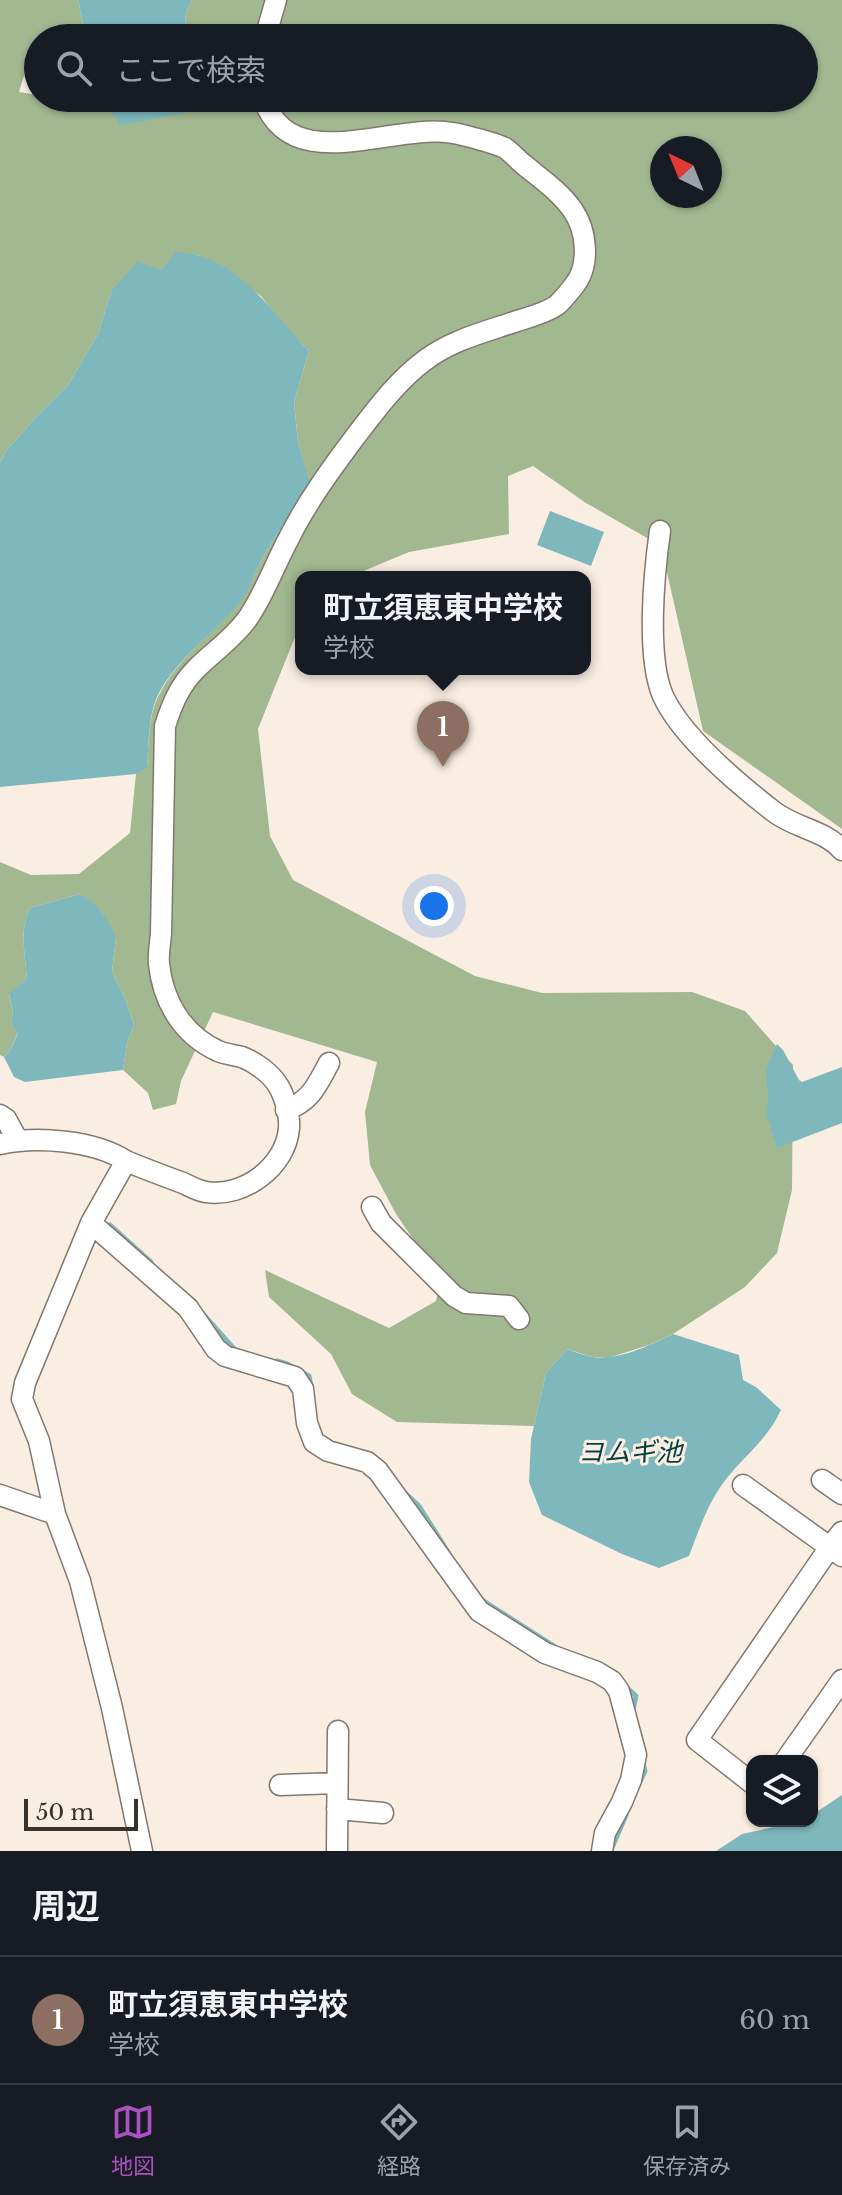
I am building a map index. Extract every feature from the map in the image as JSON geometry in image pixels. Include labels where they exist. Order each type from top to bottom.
[{"type":"street","points":[[269,24],[276,0]]},
{"type":"street","points":[[0,1115],[6,1119],[9,1143],[61,1142],[103,1150],[205,1192],[235,1191],[263,1175],[281,1155],[289,1128],[279,1087],[259,1066],[244,1058],[219,1052],[203,1042],[175,1017],[162,983],[158,962],[165,726],[172,704],[196,669],[234,636],[249,617],[319,486],[401,381],[446,346],[557,305],[576,284],[585,259],[579,219],[567,202],[505,148],[451,132],[323,143],[304,141],[276,123],[270,112]]},
{"type":"street","points":[[660,531],[654,664],[662,694],[674,716],[701,749],[774,812],[807,830],[829,837],[842,850]]},
{"type":"street","points":[[286,1110],[307,1099],[329,1063]]},
{"type":"street","points":[[126,1161],[91,1223],[25,1383],[22,1399],[39,1441],[55,1514],[80,1581],[112,1708],[142,1851]]},
{"type":"street","points":[[372,1207],[381,1223],[454,1296],[466,1303],[509,1306],[519,1319]]},
{"type":"street","points":[[91,1223],[180,1300],[216,1349],[225,1356],[295,1377],[303,1389],[307,1423],[314,1442],[328,1451],[367,1462],[378,1471],[479,1611],[545,1653],[597,1672],[612,1681],[623,1701],[636,1755],[631,1780],[605,1833],[602,1851]]},
{"type":"street","points":[[822,1480],[842,1494]]},
{"type":"street","points":[[743,1485],[838,1545],[697,1740],[746,1778]]},
{"type":"street","points":[[0,1495],[55,1514]]},
{"type":"street","points":[[789,1755],[842,1680]]},
{"type":"street","points":[[337,1851],[338,1731]]},
{"type":"street","points":[[280,1785],[337,1783]]},
{"type":"street","points":[[337,1809],[383,1813]]},
{"type":"green space","points":[[0,0],[78,0],[83,23],[24,24],[24,76],[19,92],[24,93],[24,112],[818,112],[818,24],[185,24],[186,12],[192,0],[842,0],[842,829],[703,731],[661,546],[586,503],[533,466],[508,476],[509,534],[409,552],[363,571],[295,571],[295,637],[258,729],[270,836],[293,880],[475,976],[542,993],[692,992],[745,1011],[793,1065],[792,1190],[777,1253],[745,1287],[673,1334],[649,1345],[608,1358],[592,1357],[567,1349],[546,1373],[534,1426],[397,1422],[352,1394],[331,1354],[269,1297],[265,1270],[389,1328],[436,1301],[441,1280],[396,1214],[370,1165],[365,1112],[377,1062],[213,1012],[181,1081],[176,1104],[153,1110],[148,1093],[123,1070],[127,1043],[134,1025],[112,972],[116,937],[80,894],[30,908],[24,933],[27,978],[9,995],[13,1011],[11,1024],[18,1032],[11,1049],[4,1057],[0,1055],[0,862],[31,875],[79,874],[130,833],[136,774],[147,767],[151,721],[159,695],[176,668],[245,593],[270,545],[310,488],[298,442],[294,402],[309,351],[261,296],[199,255],[176,253],[161,270],[111,292],[98,334],[68,385],[6,451],[0,463]]},
{"type":"water","points":[[78,0],[192,0],[186,12],[185,24],[83,23]]},
{"type":"water","points":[[111,112],[191,112],[121,125]]},
{"type":"water","points":[[176,252],[201,256],[233,273],[260,297],[309,351],[294,402],[298,442],[311,488],[270,545],[243,598],[166,681],[155,703],[151,721],[147,768],[136,774],[0,787],[0,463],[6,451],[68,385],[98,334],[111,292],[137,262],[161,270]]},
{"type":"water","points":[[550,511],[604,532],[591,566],[537,545]]},
{"type":"water","points":[[80,894],[95,904],[116,937],[112,972],[134,1025],[127,1043],[123,1070],[25,1082],[14,1077],[4,1057],[18,1033],[11,1024],[13,1011],[9,994],[27,978],[24,942],[27,916],[30,908]]},
{"type":"water","points":[[777,1044],[802,1082],[842,1067],[842,1123],[777,1148],[767,1115],[766,1069]]},
{"type":"water","name":"ヨムギ池","points":[[673,1334],[739,1355],[743,1380],[756,1387],[781,1410],[768,1431],[716,1494],[689,1556],[659,1568],[622,1554],[542,1515],[529,1482],[531,1439],[546,1373],[567,1349],[592,1357],[613,1357]]},
{"type":"water","points":[[842,1795],[842,1851],[716,1851],[742,1834],[774,1827],[818,1827],[818,1811]]},
{"type":"waterway","points":[[110,1225],[151,1262]]},
{"type":"waterway","points":[[203,1314],[236,1351]]},
{"type":"waterway","points":[[277,1361],[309,1376],[311,1386]]},
{"type":"waterway","points":[[402,1490],[419,1506],[448,1552]]},
{"type":"waterway","points":[[482,1600],[554,1646]]},
{"type":"waterway","points":[[624,1685],[636,1696],[633,1710]]},
{"type":"waterway","points":[[639,1784],[645,1771],[643,1763]]},
{"type":"waterway","points":[[611,1850],[626,1815]]},
{"type":"place","name":"町立須恵東中学校","points":[[443,767]]}]
